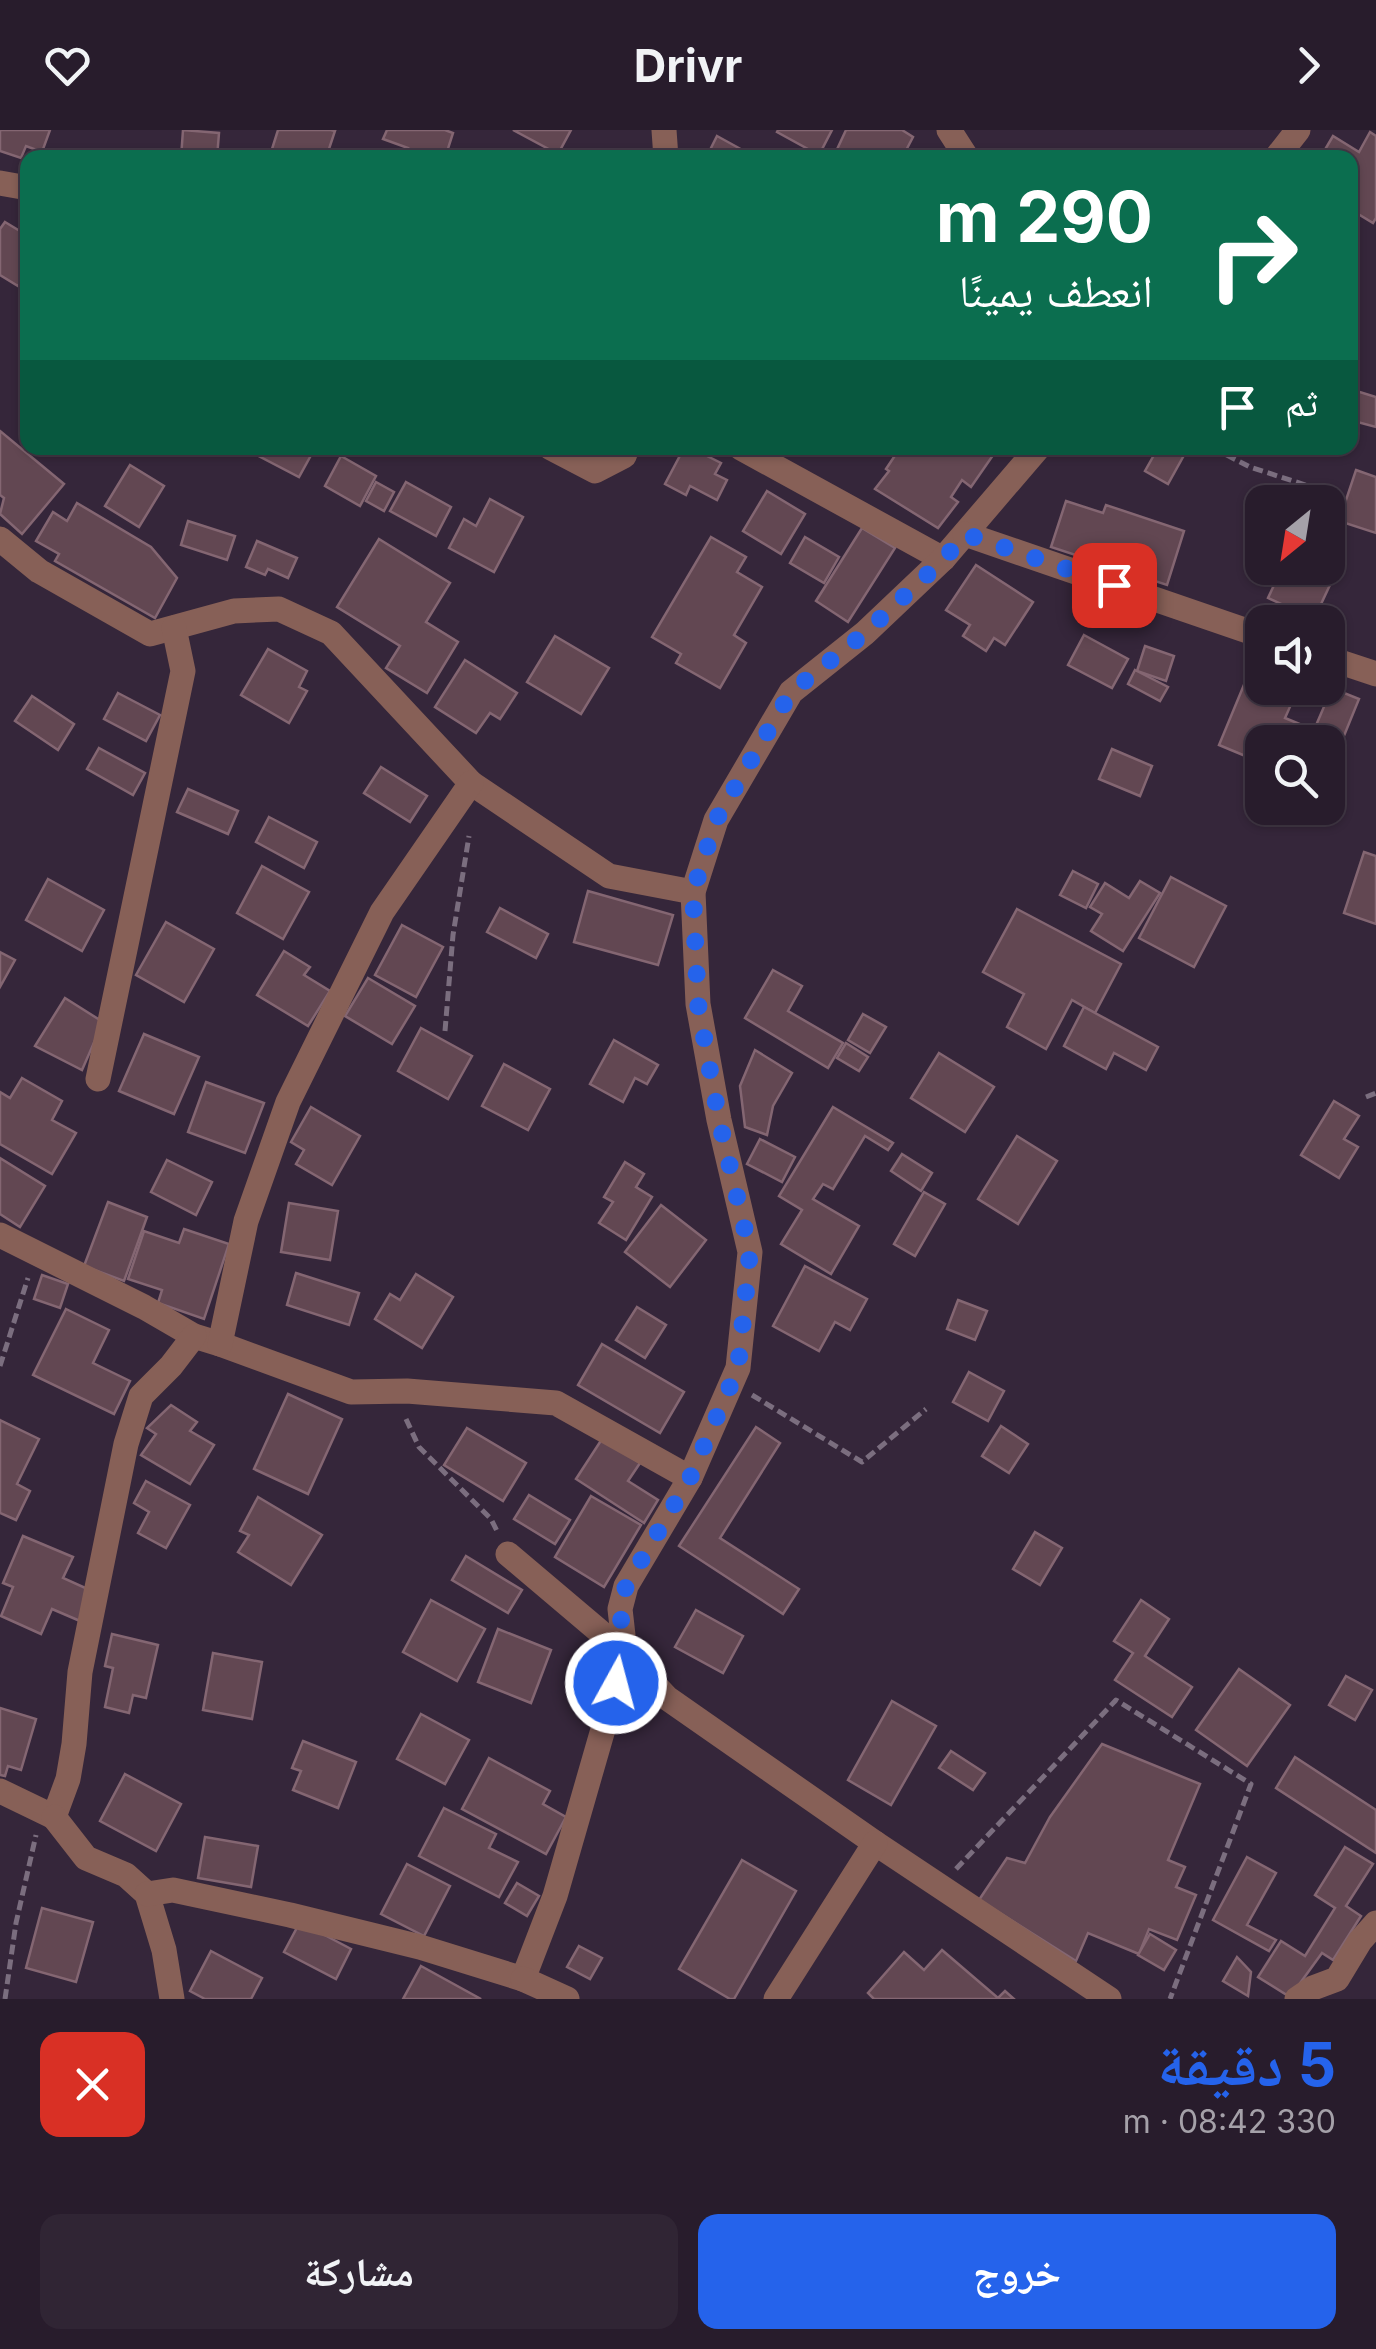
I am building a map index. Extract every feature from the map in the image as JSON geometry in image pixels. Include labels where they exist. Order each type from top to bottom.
[{"type":"street","points":[[1282,150],[1298,130]]},
{"type":"street","points":[[564,455],[594,471],[624,455]]},
{"type":"street","points":[[754,455],[944,559]]},
{"type":"street","points":[[523,1980],[554,1896],[625,1654],[620,1610],[626,1586],[690,1478],[738,1368],[750,1252],[719,1120],[698,1004],[693,892],[716,820],[791,692],[865,633],[944,559],[1032,455]]},
{"type":"street","points":[[965,534],[1245,630]]},
{"type":"street","points":[[0,539],[39,570],[150,634],[234,611],[279,609],[331,633],[477,788],[608,876],[693,892]]},
{"type":"street","points":[[98,1080],[183,672],[174,628]]},
{"type":"street","points":[[1345,664],[1376,674]]},
{"type":"street","points":[[220,1344],[246,1221],[288,1102],[382,912],[477,788]]},
{"type":"street","points":[[0,1235],[194,1336],[351,1392],[393,1391],[556,1403],[690,1478]]},
{"type":"street","points":[[47,1814],[68,1779],[80,1672],[126,1444],[141,1396],[194,1336]]},
{"type":"street","points":[[508,1554],[625,1654],[667,1698],[1109,1999]]},
{"type":"street","points":[[0,1791],[47,1814],[86,1858],[126,1875],[147,1894],[164,1950],[172,1999]]},
{"type":"street","points":[[776,1999],[875,1843]]},
{"type":"street","points":[[147,1894],[174,1890],[290,1914],[420,1947],[523,1980],[567,1999]]},
{"type":"street","points":[[1297,1999],[1337,1978],[1371,1940]]},
{"type":"path","points":[[1227,455],[1306,485]]},
{"type":"path","points":[[446,1032],[456,916],[477,788]]},
{"type":"path","points":[[1366,1096],[1376,1093]]},
{"type":"path","points":[[0,1366],[36,1254]]},
{"type":"path","points":[[732,1383],[862,1462],[926,1409]]},
{"type":"path","points":[[393,1391],[420,1447],[491,1519],[508,1554]]},
{"type":"path","points":[[940,1886],[1116,1700],[1252,1784],[1170,1999]]},
{"type":"path","points":[[5,1999],[16,1923],[47,1814]]},
{"type":"building","points":[[0,130],[50,130],[43,150],[26,146],[20,150],[20,158],[0,151]]},
{"type":"building","points":[[183,130],[219,133],[218,150],[182,150]]},
{"type":"building","points":[[278,130],[335,131],[329,150],[272,149]]},
{"type":"building","points":[[387,130],[453,133],[448,150],[407,150],[383,139]]},
{"type":"building","points":[[513,130],[571,130],[560,150],[550,150]]},
{"type":"building","points":[[832,130],[822,150],[810,150],[777,132]]},
{"type":"building","points":[[846,130],[902,130],[913,137],[906,150],[837,150]]},
{"type":"building","points":[[1370,132],[1376,136],[1373,223],[1358,214],[1359,152]]},
{"type":"building","points":[[717,136],[742,150],[710,150]]},
{"type":"building","points":[[1333,136],[1356,150],[1325,150]]},
{"type":"building","points":[[5,222],[20,231],[18,286],[0,275],[0,229]]},
{"type":"building","points":[[1358,391],[1376,397],[1376,427],[1358,422]]},
{"type":"building","points":[[0,431],[20,448],[20,455],[29,455],[64,484],[22,534],[0,514],[4,498],[0,495]]},
{"type":"building","points":[[257,455],[311,455],[299,477]]},
{"type":"building","points":[[680,455],[705,455],[721,463],[715,474],[727,480],[717,500],[690,486],[686,495],[665,484]]},
{"type":"building","points":[[895,455],[993,455],[971,487],[962,480],[951,497],[958,502],[938,528],[875,489],[889,471],[886,469]]},
{"type":"building","points":[[1154,455],[1184,455],[1168,484],[1145,471]]},
{"type":"building","points":[[341,456],[376,476],[360,506],[325,486]]},
{"type":"building","points":[[130,465],[164,486],[139,527],[105,506]]},
{"type":"building","points":[[1356,470],[1376,477],[1376,533],[1345,523],[1345,503]]},
{"type":"building","points":[[376,482],[394,492],[384,511],[366,501]]},
{"type":"building","points":[[406,482],[451,507],[436,536],[390,511]]},
{"type":"building","points":[[767,491],[805,514],[781,554],[743,531]]},
{"type":"building","points":[[490,499],[523,517],[494,572],[449,548],[464,519],[476,526]]},
{"type":"building","points":[[1066,501],[1103,513],[1106,505],[1184,531],[1167,585],[1051,547]]},
{"type":"building","points":[[77,503],[151,547],[177,578],[155,618],[55,561],[59,554],[36,541],[53,512],[67,521]]},
{"type":"building","points":[[188,521],[235,536],[227,560],[181,545]]},
{"type":"building","points":[[862,528],[895,548],[848,622],[816,601]]},
{"type":"building","points":[[711,537],[746,557],[737,572],[762,587],[734,635],[746,643],[720,688],[676,663],[681,654],[652,637]]},
{"type":"building","points":[[805,537],[839,557],[824,583],[790,563]]},
{"type":"building","points":[[379,539],[450,583],[426,622],[458,642],[427,693],[386,668],[400,646],[337,607]]},
{"type":"building","points":[[257,541],[297,558],[288,578],[268,569],[265,575],[246,567]]},
{"type":"building","points":[[976,565],[1033,602],[1005,645],[994,638],[986,651],[963,636],[970,625],[946,610]]},
{"type":"building","points":[[1274,585],[1330,585],[1321,605],[1283,605],[1268,598]]},
{"type":"building","points":[[1084,635],[1128,659],[1112,688],[1068,665]]},
{"type":"building","points":[[555,636],[609,668],[581,714],[527,682]]},
{"type":"building","points":[[1145,646],[1174,656],[1166,681],[1137,671]]},
{"type":"building","points":[[268,649],[307,671],[299,687],[307,691],[289,723],[241,695]]},
{"type":"building","points":[[465,660],[517,693],[500,719],[490,713],[476,733],[435,707]]},
{"type":"building","points":[[1135,670],[1168,687],[1160,701],[1128,684]]},
{"type":"building","points":[[1245,682],[1245,705],[1291,705],[1285,718],[1302,725],[1245,725],[1245,756],[1219,745]]},
{"type":"building","points":[[118,693],[160,715],[146,741],[104,719]]},
{"type":"building","points":[[1345,693],[1359,699],[1345,733],[1345,725],[1316,725],[1325,705],[1345,705]]},
{"type":"building","points":[[32,696],[74,724],[58,750],[15,721]]},
{"type":"building","points":[[99,748],[145,773],[133,795],[87,769]]},
{"type":"building","points":[[1112,749],[1152,766],[1140,796],[1099,779]]},
{"type":"building","points":[[381,767],[427,796],[410,822],[364,793]]},
{"type":"building","points":[[188,789],[238,811],[228,834],[177,812]]},
{"type":"building","points":[[269,817],[317,842],[304,868],[256,842]]},
{"type":"building","points":[[1364,852],[1376,856],[1376,924],[1344,913]]},
{"type":"building","points":[[262,866],[309,892],[283,939],[237,913]]},
{"type":"building","points":[[1073,871],[1098,884],[1086,908],[1060,895]]},
{"type":"building","points":[[1171,877],[1226,906],[1194,967],[1139,938]]},
{"type":"building","points":[[48,879],[104,910],[82,951],[26,920]]},
{"type":"building","points":[[1140,881],[1160,893],[1123,951],[1091,931],[1102,914],[1090,907],[1105,883],[1129,898]]},
{"type":"building","points":[[588,891],[673,915],[658,965],[574,942]]},
{"type":"building","points":[[500,908],[548,934],[536,958],[487,932]]},
{"type":"building","points":[[1017,909],[1121,964],[1095,1013],[1072,1000],[1046,1049],[1007,1027],[1024,994],[983,972]]},
{"type":"building","points":[[166,922],[214,949],[184,1002],[136,975]]},
{"type":"building","points":[[402,925],[443,947],[416,997],[375,975]]},
{"type":"building","points":[[284,951],[310,967],[304,975],[330,991],[308,1026],[257,995]]},
{"type":"building","points":[[0,952],[15,960],[0,987]]},
{"type":"building","points":[[773,970],[802,986],[788,1011],[843,1043],[828,1068],[745,1018]]},
{"type":"building","points":[[368,978],[415,1006],[392,1044],[345,1016]]},
{"type":"building","points":[[65,998],[103,1022],[82,1070],[35,1046]]},
{"type":"building","points":[[1084,1007],[1158,1047],[1146,1070],[1114,1053],[1106,1069],[1064,1046]]},
{"type":"building","points":[[863,1014],[886,1027],[870,1053],[848,1040]]},
{"type":"building","points":[[421,1028],[472,1056],[448,1099],[398,1071]]},
{"type":"building","points":[[144,1034],[199,1057],[174,1114],[119,1091]]},
{"type":"building","points":[[614,1040],[658,1065],[647,1084],[635,1078],[623,1102],[590,1084]]},
{"type":"building","points":[[846,1043],[868,1057],[859,1071],[837,1058]]},
{"type":"building","points":[[755,1050],[792,1073],[773,1106],[767,1135],[745,1127],[740,1086]]},
{"type":"building","points":[[939,1053],[994,1087],[965,1132],[911,1098]]},
{"type":"building","points":[[504,1064],[550,1089],[528,1130],[482,1106]]},
{"type":"building","points":[[22,1078],[62,1101],[52,1120],[76,1133],[52,1174],[0,1144],[0,1092],[10,1098]]},
{"type":"building","points":[[206,1082],[264,1103],[245,1153],[188,1132]]},
{"type":"building","points":[[1334,1101],[1359,1116],[1344,1139],[1358,1147],[1339,1178],[1301,1155]]},
{"type":"building","points":[[311,1107],[360,1136],[332,1185],[296,1164],[304,1150],[291,1142]]},
{"type":"building","points":[[833,1107],[893,1143],[888,1150],[865,1136],[833,1189],[823,1184],[813,1199],[859,1226],[831,1274],[781,1244],[802,1210],[779,1196]]},
{"type":"building","points":[[1017,1136],[1057,1161],[1018,1224],[978,1199]]},
{"type":"building","points":[[760,1139],[795,1157],[782,1182],[747,1164]]},
{"type":"building","points":[[902,1154],[932,1173],[921,1191],[891,1171]]},
{"type":"building","points":[[0,1158],[45,1186],[20,1227],[0,1214]]},
{"type":"building","points":[[167,1160],[212,1182],[196,1215],[151,1192]]},
{"type":"building","points":[[625,1162],[644,1174],[636,1187],[652,1197],[626,1240],[599,1223],[613,1202],[604,1197]]},
{"type":"building","points":[[924,1192],[945,1204],[915,1256],[894,1244]]},
{"type":"building","points":[[108,1202],[147,1217],[124,1281],[84,1266]]},
{"type":"building","points":[[289,1203],[338,1211],[330,1260],[281,1252]]},
{"type":"building","points":[[661,1205],[706,1240],[670,1287],[625,1252]]},
{"type":"building","points":[[184,1229],[229,1244],[204,1319],[158,1303],[162,1290],[128,1279],[144,1231],[179,1243]]},
{"type":"building","points":[[805,1266],[867,1299],[850,1330],[835,1322],[819,1351],[773,1326]]},
{"type":"building","points":[[296,1273],[359,1293],[349,1325],[287,1305]]},
{"type":"building","points":[[416,1274],[453,1297],[422,1348],[375,1319],[390,1294],[400,1300]]},
{"type":"building","points":[[42,1275],[68,1284],[60,1308],[34,1299]]},
{"type":"building","points":[[958,1300],[987,1311],[975,1340],[947,1329]]},
{"type":"building","points":[[637,1307],[666,1325],[645,1358],[616,1340]]},
{"type":"building","points":[[66,1309],[109,1330],[93,1363],[130,1381],[114,1414],[33,1375]]},
{"type":"building","points":[[602,1344],[684,1392],[660,1433],[578,1385]]},
{"type":"building","points":[[969,1372],[1004,1391],[988,1421],[953,1402]]},
{"type":"building","points":[[288,1394],[342,1419],[308,1494],[254,1469]]},
{"type":"building","points":[[171,1405],[197,1422],[190,1431],[214,1445],[190,1484],[141,1455],[156,1434],[147,1428]]},
{"type":"building","points":[[0,1420],[39,1439],[17,1484],[30,1491],[16,1520],[0,1513]]},
{"type":"building","points":[[1001,1426],[1028,1444],[1009,1473],[982,1456]]},
{"type":"building","points":[[756,1427],[780,1443],[720,1538],[799,1589],[783,1614],[679,1546]]},
{"type":"building","points":[[467,1428],[526,1463],[503,1501],[444,1465]]},
{"type":"building","points":[[602,1439],[640,1463],[628,1481],[658,1500],[644,1523],[576,1479]]},
{"type":"building","points":[[146,1481],[190,1505],[166,1548],[138,1533],[149,1512],[134,1503]]},
{"type":"building","points":[[529,1495],[570,1520],[555,1544],[514,1519]]},
{"type":"building","points":[[591,1496],[641,1525],[604,1587],[555,1557]]},
{"type":"building","points":[[258,1497],[322,1535],[291,1585],[238,1552],[249,1535],[240,1531]]},
{"type":"building","points":[[1035,1532],[1062,1548],[1040,1585],[1013,1569]]},
{"type":"building","points":[[23,1536],[73,1557],[63,1578],[92,1591],[80,1621],[52,1609],[41,1634],[1,1616],[13,1587],[3,1583]]},
{"type":"building","points":[[466,1556],[522,1590],[508,1613],[452,1580]]},
{"type":"building","points":[[431,1600],[485,1629],[457,1681],[403,1652]]},
{"type":"building","points":[[1141,1600],[1169,1619],[1145,1656],[1192,1687],[1172,1717],[1115,1680],[1133,1653],[1114,1641]]},
{"type":"building","points":[[696,1610],[743,1636],[723,1673],[675,1647]]},
{"type":"building","points":[[498,1629],[551,1650],[531,1703],[478,1682]]},
{"type":"building","points":[[112,1634],[158,1645],[146,1698],[133,1695],[129,1713],[105,1707],[113,1668],[105,1666]]},
{"type":"building","points":[[213,1653],[262,1662],[252,1719],[203,1710]]},
{"type":"building","points":[[1239,1669],[1290,1705],[1247,1766],[1196,1730]]},
{"type":"building","points":[[1346,1676],[1372,1690],[1355,1720],[1329,1705]]},
{"type":"building","points":[[892,1701],[936,1726],[891,1805],[848,1780]]},
{"type":"building","points":[[0,1708],[36,1719],[21,1770],[8,1766],[5,1776],[0,1775]]},
{"type":"building","points":[[421,1714],[469,1740],[445,1784],[397,1759]]},
{"type":"building","points":[[303,1741],[356,1762],[338,1808],[293,1790],[301,1771],[292,1768]]},
{"type":"building","points":[[1102,1744],[1200,1784],[1168,1860],[1185,1867],[1176,1887],[1196,1895],[1177,1940],[1149,1929],[1139,1954],[1088,1933],[1076,1961],[979,1900],[1007,1858],[1025,1863],[1050,1817]]},
{"type":"building","points":[[951,1751],[985,1773],[973,1790],[939,1768]]},
{"type":"building","points":[[1295,1757],[1376,1810],[1376,1853],[1276,1788]]},
{"type":"building","points":[[489,1758],[550,1791],[543,1804],[566,1817],[546,1854],[462,1809]]},
{"type":"building","points":[[125,1774],[181,1804],[156,1851],[100,1821]]},
{"type":"building","points":[[444,1808],[496,1834],[489,1848],[518,1862],[499,1897],[419,1856]]},
{"type":"building","points":[[205,1837],[258,1846],[251,1887],[198,1878]]},
{"type":"building","points":[[1345,1847],[1373,1864],[1346,1906],[1361,1916],[1333,1960],[1322,1953],[1290,1997],[1258,1977],[1281,1941],[1305,1956],[1335,1908],[1315,1895]]},
{"type":"building","points":[[1247,1857],[1276,1873],[1247,1925],[1276,1940],[1269,1951],[1213,1920]]},
{"type":"building","points":[[742,1860],[796,1891],[734,1999],[730,1999],[679,1969]]},
{"type":"building","points":[[407,1864],[450,1886],[424,1936],[381,1914]]},
{"type":"building","points":[[517,1883],[539,1896],[527,1916],[505,1903]]},
{"type":"building","points":[[42,1908],[93,1922],[76,1982],[26,1968]]},
{"type":"building","points":[[300,1922],[351,1949],[336,1979],[284,1952]]},
{"type":"building","points":[[1150,1934],[1176,1950],[1164,1970],[1138,1955]]},
{"type":"building","points":[[579,1946],[602,1958],[590,1979],[567,1967]]},
{"type":"building","points":[[942,1950],[998,1998],[1005,1991],[1014,1999],[874,1999],[868,1993],[904,1952],[924,1970]]},
{"type":"building","points":[[211,1951],[262,1978],[251,1999],[205,1999],[190,1991]]},
{"type":"building","points":[[1237,1957],[1251,1972],[1248,1996],[1223,1981]]},
{"type":"building","points":[[421,1966],[481,1999],[403,1999]]},
{"type":"route","points":[[616,1683],[625,1654],[620,1610],[626,1586],[690,1478],[738,1368],[750,1252],[719,1120],[698,1004],[693,892],[716,820],[791,692],[865,633],[965,534],[1114,585]]}]
